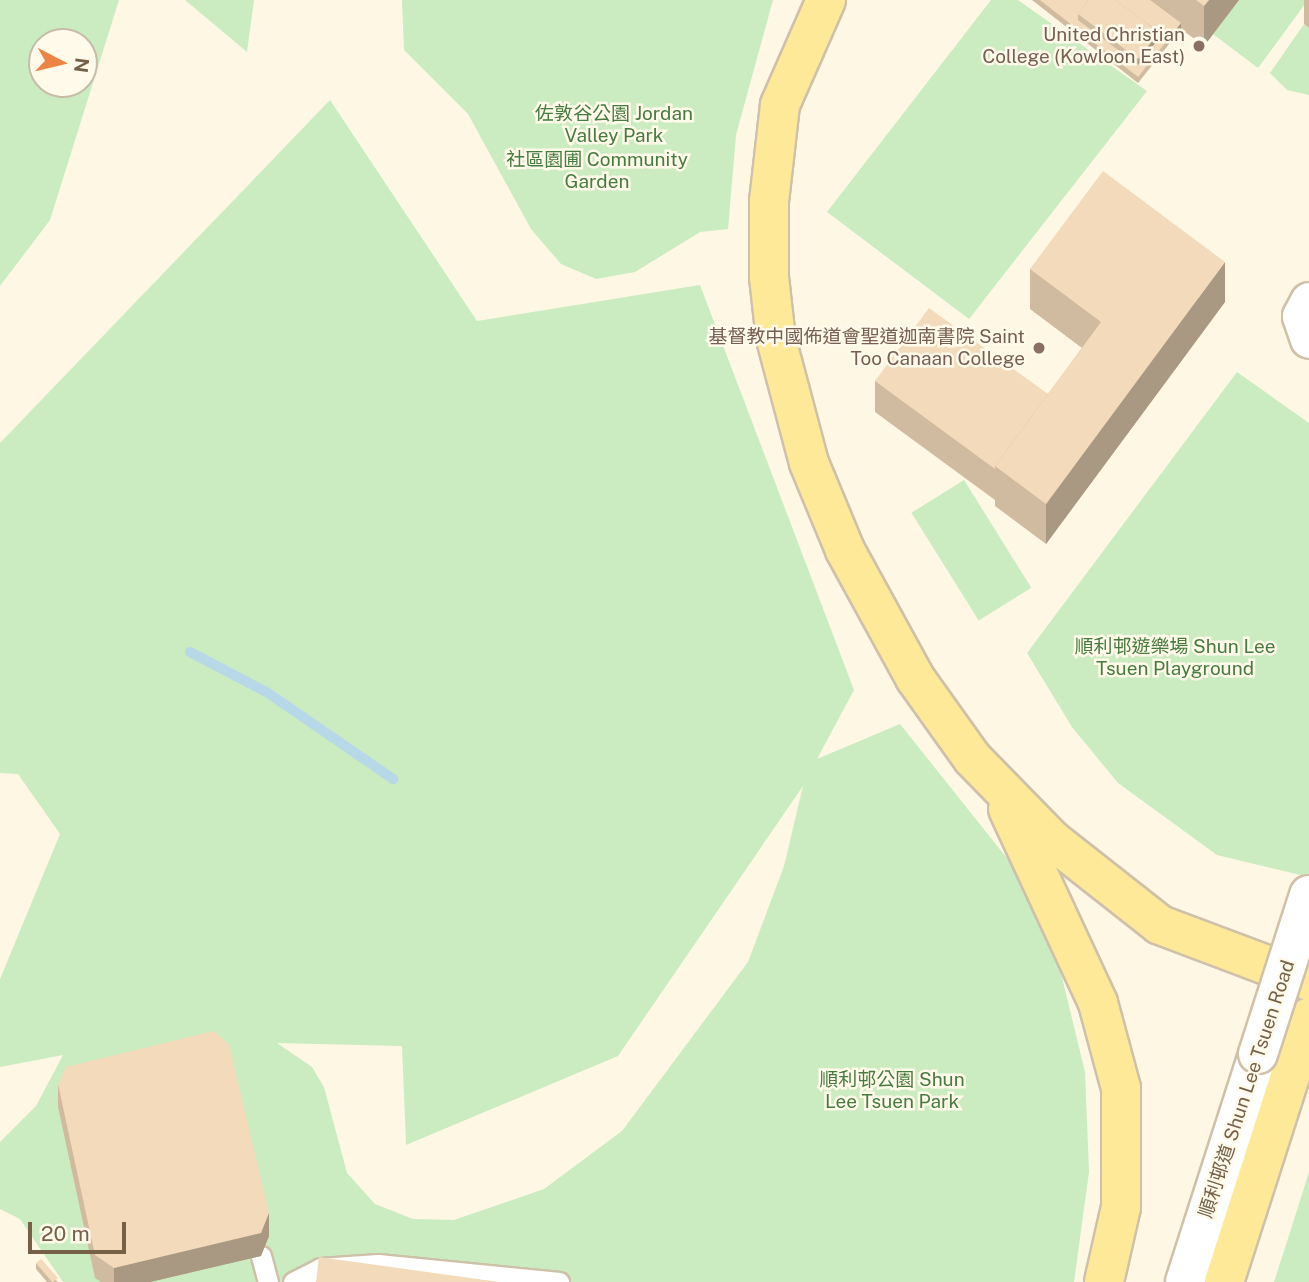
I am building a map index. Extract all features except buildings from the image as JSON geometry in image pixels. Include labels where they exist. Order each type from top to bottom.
[{"type":"main road","points":[[826,0],[780,105],[769,201],[776,339],[809,463],[845,550],[915,678],[998,789],[1098,1003],[1121,1088],[1121,1207],[1104,1282]]},
{"type":"main road","points":[[998,789],[1160,925],[1309,981]]},
{"type":"main road","name":"順利邨道 Shun Lee Tsuen Road","points":[[1185,1282],[1276,1059],[1309,895]]},
{"type":"main road","points":[[1224,1282],[1276,1059],[1309,1017]]},
{"type":"street","points":[[1309,301],[1301,316],[1309,339]]},
{"type":"lane","points":[[261,1255],[268,1282]]},
{"type":"lane","points":[[293,1282],[320,1268],[378,1264],[559,1282]]},
{"type":"green space","points":[[0,0],[119,0],[98,67],[98,28],[28,28],[28,98],[88,98],[50,220],[0,286]]},
{"type":"green space","points":[[185,0],[254,0],[247,52]]},
{"type":"green space","name":"佐敦谷公園 Jordan Valley Park","points":[[402,0],[773,0],[736,135],[728,229],[700,232],[635,272],[596,279],[561,264],[531,229],[468,114],[404,50]]},
{"type":"green space","points":[[991,0],[1018,0],[1147,91],[969,319],[827,212]]},
{"type":"green space","points":[[1214,0],[1308,0],[1258,68],[1197,22]]},
{"type":"green space","points":[[1304,24],[1309,28],[1309,95],[1287,90],[1270,73]]},
{"type":"green space","name":"順利邨公園 Shun Lee Tsuen Park","points":[[330,100],[477,321],[700,285],[854,690],[817,759],[900,724],[1010,862],[1059,965],[1085,1072],[1089,1172],[1074,1282],[63,1282],[20,1219],[0,1209],[0,1142],[36,1106],[63,1055],[0,1067],[0,979],[60,834],[18,774],[0,773],[0,443]],"holes":[[[803,786],[784,866],[748,962],[622,1131],[544,1189],[454,1220],[413,1219],[375,1204],[347,1173],[324,1087],[312,1067],[277,1043],[402,1046],[406,1145],[618,1056]]]},
{"type":"green space","name":"順利邨遊樂場 Shun Lee Tsuen Playground","points":[[1237,372],[1309,423],[1309,877],[1217,855],[1118,783],[1072,727],[1027,653]]},
{"type":"green space","points":[[964,480],[1031,588],[979,621],[911,513]]},
{"type":"green space","points":[[1309,1172],[1309,1282],[1274,1282],[1291,1229]]},
{"type":"waterway","points":[[190,652],[268,693],[393,779]]},
{"type":"place","name":"United Christian College (Kowloon East)","points":[[1199,46]]},
{"type":"place","name":"基督教中國佈道會聖道迦南書院 Saint Too Canaan College","points":[[1039,348]]},
{"type":"park label","name":"社區園圃 Community Garden","points":[[597,171]]}]
